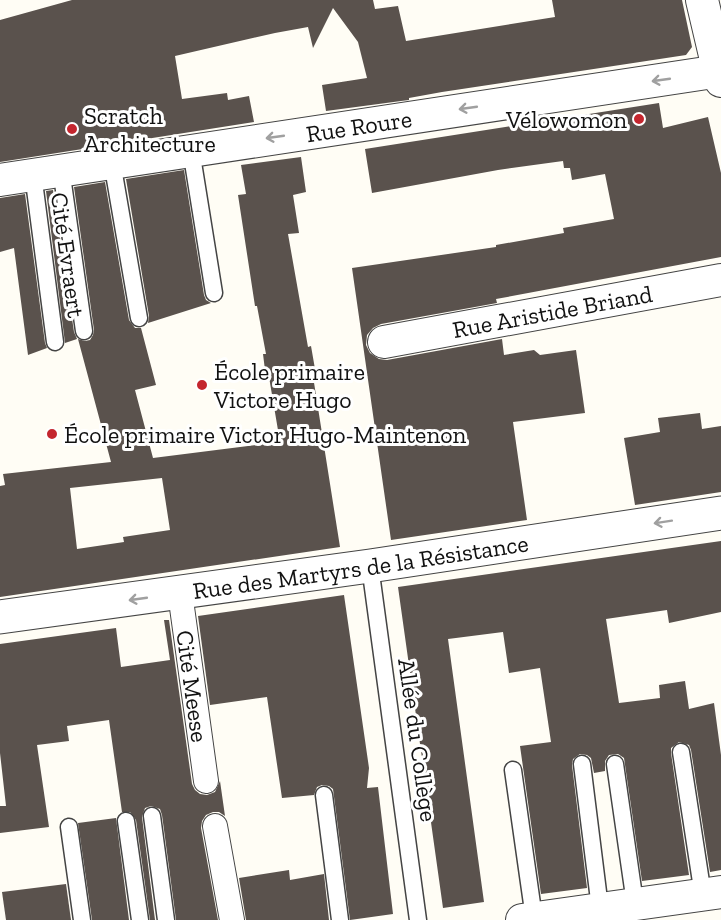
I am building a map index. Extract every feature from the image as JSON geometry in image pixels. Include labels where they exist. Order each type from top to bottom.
[{"type":"street","points":[[709,2],[720,76]]},
{"type":"street","name":"Rue Roure","points":[[0,180],[191,150],[720,76]]},
{"type":"street","name":"Rue Aristide Briand","points":[[384,342],[721,280]]},
{"type":"street","name":"Rue des Martyrs de la Résistance","points":[[0,617],[370,566],[721,513]]},
{"type":"street","name":"Cité Meese","points":[[180,593],[206,781]]},
{"type":"street","points":[[215,826],[232,920]]},
{"type":"street","points":[[528,919],[568,917],[600,908],[655,908],[712,894]]},
{"type":"lane","points":[[191,150],[214,293]]},
{"type":"lane","points":[[112,162],[139,318]]},
{"type":"lane","name":"Cité Evraert","points":[[47,172],[84,331]]},
{"type":"lane","name":"Cité Evraert","points":[[47,172],[56,342]]},
{"type":"lane","name":"Allée du Collège","points":[[370,566],[418,920]]},
{"type":"lane","points":[[681,752],[712,894]]},
{"type":"lane","points":[[582,764],[600,908]]},
{"type":"lane","points":[[615,764],[655,908]]},
{"type":"lane","points":[[513,770],[528,919]]},
{"type":"lane","points":[[324,795],[340,920]]},
{"type":"lane","points":[[152,816],[166,920]]},
{"type":"lane","points":[[126,821],[140,920]]},
{"type":"lane","points":[[69,827],[82,920]]},
{"type":"building","points":[[72,0],[373,0],[375,9],[398,6],[406,41],[555,17],[552,0],[682,0],[692,47],[686,55],[442,92],[409,98],[409,100],[326,111],[322,85],[367,78],[358,42],[333,8],[313,48],[308,27],[175,56],[182,99],[227,93],[228,100],[249,96],[254,122],[0,162],[0,20]]},
{"type":"building","points":[[659,103],[663,128],[708,117],[721,173],[721,257],[496,299],[497,303],[381,324],[373,328],[367,335],[366,345],[370,353],[379,359],[387,360],[502,339],[504,355],[534,350],[540,355],[576,350],[585,413],[513,422],[527,520],[391,540],[352,268],[496,247],[496,245],[564,233],[563,228],[614,219],[605,174],[572,180],[570,168],[564,168],[563,161],[498,170],[372,193],[365,149]]},
{"type":"building","points":[[301,157],[306,192],[293,195],[299,233],[288,234],[308,347],[311,346],[315,369],[312,370],[340,547],[0,597],[0,486],[5,485],[3,474],[111,462],[78,339],[90,340],[94,330],[74,187],[105,182],[129,320],[135,328],[141,328],[156,385],[135,390],[153,458],[280,442],[269,377],[266,378],[263,354],[266,354],[257,306],[255,306],[238,195],[246,194],[241,165]],"holes":[[[162,478],[170,530],[123,537],[124,542],[77,549],[70,488]]]},
{"type":"building","points":[[184,170],[204,295],[211,303],[148,323],[149,316],[126,179]]},
{"type":"building","points":[[53,190],[74,332],[77,339],[65,343],[46,191]]},
{"type":"building","points":[[25,194],[47,348],[28,355],[14,248],[0,252],[0,198]]},
{"type":"building","points":[[700,413],[702,429],[721,426],[721,492],[635,505],[624,438],[660,432],[658,418]]},
{"type":"building","points":[[721,541],[721,612],[669,623],[667,610],[606,619],[619,703],[660,698],[659,685],[685,681],[689,709],[714,703],[721,755],[721,870],[710,872],[689,745],[679,742],[671,748],[671,753],[689,875],[642,881],[624,758],[618,754],[609,755],[605,761],[605,771],[594,773],[591,758],[580,754],[573,759],[572,765],[587,888],[541,894],[520,746],[551,742],[540,668],[509,673],[503,632],[448,639],[484,902],[443,908],[398,587]]},
{"type":"building","points":[[344,595],[369,768],[367,788],[378,787],[393,914],[350,920],[333,789],[322,785],[317,787],[314,795],[282,798],[267,697],[210,705],[198,616]]},
{"type":"building","points":[[164,620],[169,620],[192,784],[200,794],[207,795],[215,792],[220,781],[225,816],[219,812],[206,815],[201,828],[218,920],[176,920],[162,815],[160,809],[151,806],[145,808],[142,817],[155,920],[150,920],[136,820],[130,812],[122,812],[109,720],[67,726],[69,741],[37,745],[49,827],[0,833],[0,806],[6,806],[0,753],[0,644],[116,628],[121,667],[170,660]]},
{"type":"building","points":[[116,818],[129,920],[92,920],[78,823]]},
{"type":"building","points":[[289,870],[290,880],[324,874],[329,920],[246,920],[239,878]]},
{"type":"building","points":[[66,884],[71,920],[6,920],[2,892]]},
{"type":"place","name":"Vélowomon","points":[[639,119]]},
{"type":"place","name":"Scratch Architecture","points":[[72,129]]},
{"type":"place","name":"École primaire Victore Hugo","points":[[202,385]]},
{"type":"place","name":"École primaire Victor Hugo-Maintenon","points":[[52,434]]}]
